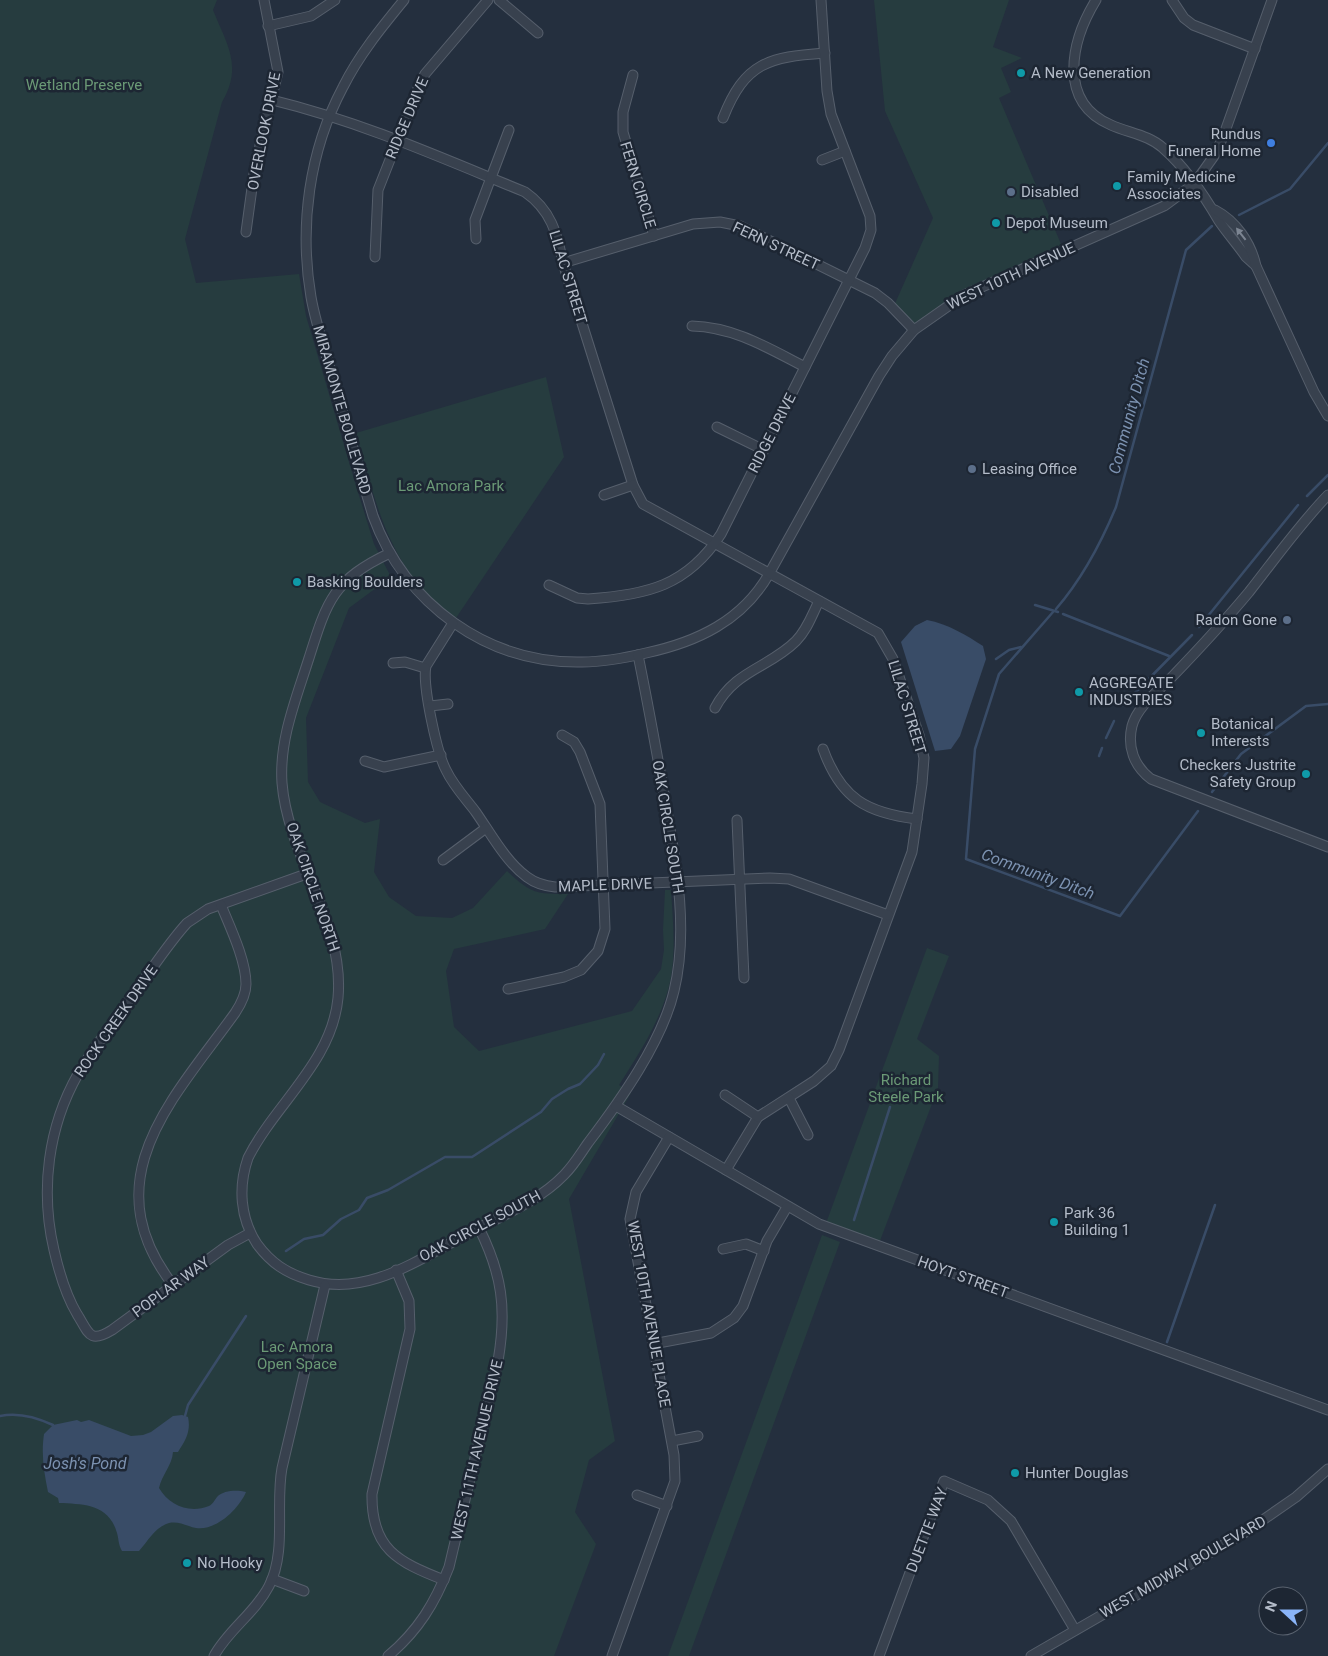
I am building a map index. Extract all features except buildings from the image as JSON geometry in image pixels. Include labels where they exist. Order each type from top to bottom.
[{"type":"street","name":"OVERLOOK DRIVE","points":[[246,232],[255,166],[272,100],[277,64],[264,0]]},
{"type":"street","points":[[268,26],[311,16],[335,0]]},
{"type":"street","name":"MIRAMONTE BOULEVARD","points":[[404,0],[358,60],[329,116],[319,146],[309,190],[306,227],[308,276],[316,319],[373,516],[390,553],[416,591],[453,624],[497,647],[534,658],[586,662],[638,655]]},
{"type":"street","name":"RIDGE DRIVE","points":[[376,257],[378,190],[425,74],[488,0]]},
{"type":"street","points":[[499,0],[538,33]]},
{"type":"street","name":"RIDGE DRIVE","points":[[549,585],[577,598],[588,599],[651,589],[667,584],[690,571],[708,555],[764,450],[865,248],[871,225],[868,206],[845,151],[830,107],[821,0]]},
{"type":"street","points":[[1096,0],[1074,56],[1073,78],[1079,96],[1089,111],[1100,120],[1156,142],[1184,170],[1215,210],[1219,221],[1246,258],[1256,266],[1314,392],[1328,416]]},
{"type":"street","points":[[1172,0],[1184,18],[1192,25],[1255,48]]},
{"type":"street","name":"WEST 10TH AVENUE","points":[[638,655],[688,642],[716,628],[748,603],[769,574],[879,376],[892,356],[914,330],[956,299],[1153,211],[1194,184],[1220,144],[1272,0]]},
{"type":"street","points":[[723,118],[738,86],[756,69],[774,59],[825,53]]},
{"type":"street","name":"FERN CIRCLE","points":[[633,75],[623,112],[623,132],[654,236]]},
{"type":"street","name":"LILAC STREET","points":[[272,100],[329,116],[397,140],[525,192],[538,201],[548,213],[556,232],[563,263],[633,485],[644,504],[878,633],[893,659],[919,735],[924,758],[912,852],[839,1050],[831,1066],[789,1098],[758,1118],[726,1170]]},
{"type":"street","points":[[476,239],[475,220],[509,130]]},
{"type":"street","points":[[822,160],[845,151]]},
{"type":"street","name":"FERN STREET","points":[[563,263],[699,223],[727,223],[751,231],[884,299],[914,330]]},
{"type":"street","points":[[692,326],[710,326],[742,335],[805,367]]},
{"type":"street","points":[[717,426],[764,450]]},
{"type":"street","points":[[604,495],[633,485]]},
{"type":"street","points":[[1328,495],[1295,531],[1212,635],[1135,718],[1130,746],[1138,766],[1147,776],[1211,803],[1328,847]]},
{"type":"street","name":"OAK CIRCLE NORTH","points":[[250,1233],[241,1193],[242,1176],[248,1158],[320,1052],[332,1027],[339,979],[336,955],[290,821],[282,786],[282,757],[288,725],[321,620],[332,596],[341,584],[359,569],[390,553]]},
{"type":"street","points":[[715,708],[729,686],[796,641],[805,631],[819,600]]},
{"type":"street","points":[[393,663],[405,662],[425,668],[453,624]]},
{"type":"street","name":"OAK CIRCLE SOUTH","points":[[250,1233],[268,1259],[282,1269],[325,1285],[346,1286],[366,1283],[396,1270],[542,1194],[567,1172],[616,1106],[657,1036],[674,992],[680,961],[679,882],[638,655]]},
{"type":"street","name":"MAPLE DRIVE","points":[[425,668],[425,686],[441,755],[450,778],[519,870],[536,883],[555,887],[739,879],[789,879],[888,915]]},
{"type":"street","points":[[430,706],[448,704]]},
{"type":"street","points":[[508,989],[564,977],[581,970],[593,959],[601,945],[605,929],[601,815],[597,794],[574,742],[562,735]]},
{"type":"street","points":[[823,749],[832,773],[840,785],[861,804],[891,816],[917,819]]},
{"type":"street","points":[[365,761],[384,768],[441,755]]},
{"type":"street","points":[[737,820],[744,978]]},
{"type":"street","points":[[443,860],[486,828]]},
{"type":"street","name":"ROCK CREEK DRIVE","points":[[92,1336],[65,1291],[51,1237],[47,1201],[47,1174],[54,1131],[65,1101],[85,1062],[174,939],[194,917],[221,905],[309,873]]},
{"type":"street","points":[[173,1285],[157,1261],[146,1236],[140,1209],[140,1177],[146,1148],[160,1118],[235,1013],[244,996],[246,984],[244,968],[221,905]]},
{"type":"street","points":[[725,1095],[758,1118]]},
{"type":"street","points":[[789,1098],[808,1135]]},
{"type":"street","name":"HOYT STREET","points":[[616,1106],[819,1224],[1328,1410]]},
{"type":"street","name":"WEST 10TH AVENUE PLACE","points":[[612,1656],[667,1506],[674,1484],[676,1468],[632,1235],[631,1210],[636,1192],[670,1137]]},
{"type":"street","points":[[653,1344],[711,1333],[731,1322],[743,1306],[771,1232],[787,1206]]},
{"type":"street","name":"WEST 11TH AVENUE DRIVE","points":[[388,1656],[418,1627],[435,1602],[444,1580],[454,1548],[503,1335],[504,1312],[500,1285],[490,1252],[478,1228]]},
{"type":"street","name":"POPLAR WAY","points":[[92,1336],[99,1338],[112,1330],[228,1245],[250,1233]]},
{"type":"street","points":[[723,1249],[746,1244],[764,1250]]},
{"type":"street","points":[[396,1270],[409,1301],[410,1329],[373,1485],[373,1517],[381,1538],[401,1560],[413,1568],[444,1580]]},
{"type":"street","points":[[214,1656],[265,1592],[272,1579],[279,1537],[279,1487],[282,1468],[325,1285]]},
{"type":"street","points":[[672,1441],[698,1436]]},
{"type":"street","name":"WEST MIDWAY BOULEVARD","points":[[1031,1656],[1260,1523],[1296,1496],[1328,1468]]},
{"type":"street","name":"DUETTE WAY","points":[[880,1656],[944,1481],[988,1500],[1012,1520],[1075,1630]]},
{"type":"street","points":[[637,1495],[667,1506]]},
{"type":"street","points":[[272,1579],[304,1591]]},
{"type":"green space","name":"Lac Amora Open Space","points":[[0,0],[217,0],[213,10],[228,45],[232,66],[228,89],[222,102],[185,239],[196,283],[299,274],[306,316],[354,479],[374,544],[391,577],[349,608],[306,718],[308,782],[320,802],[365,823],[380,819],[374,872],[389,897],[416,916],[452,918],[473,908],[507,871],[522,884],[534,891],[548,894],[568,894],[545,929],[454,949],[446,971],[454,1027],[479,1051],[632,1011],[661,969],[664,950],[665,890],[671,890],[673,966],[664,1003],[647,1039],[619,1085],[631,1093],[569,1199],[615,1441],[589,1460],[575,1512],[596,1544],[554,1656],[0,1656]]},
{"type":"green space","points":[[874,0],[1009,0],[993,47],[1022,58],[1001,68],[1011,92],[999,98],[1064,251],[964,295],[914,330],[893,308],[933,218],[885,111]]},
{"type":"green space","name":"Lac Amora Park","points":[[546,377],[564,457],[456,618],[415,581],[401,559],[379,511],[356,433]]},
{"type":"green space","name":"Richard Steele Park","points":[[927,948],[949,956],[917,1039],[939,1056],[938,1088],[878,1246],[825,1226]]},
{"type":"green space","points":[[822,1235],[840,1242],[689,1656],[668,1656]]},
{"type":"water","points":[[927,620],[949,627],[983,646],[986,659],[960,736],[951,749],[935,751],[901,642],[915,626]]},
{"type":"water","name":"Josh's Pond","points":[[182,1415],[188,1417],[189,1427],[187,1435],[178,1452],[173,1452],[171,1462],[159,1488],[174,1503],[194,1509],[209,1506],[223,1493],[246,1492],[243,1499],[226,1518],[204,1528],[169,1523],[156,1531],[139,1551],[122,1551],[113,1523],[108,1516],[86,1505],[59,1503],[58,1498],[48,1492],[43,1463],[43,1442],[44,1434],[53,1425],[77,1420],[81,1422],[89,1420],[131,1436],[151,1432],[173,1416]]},
{"type":"waterway","name":"Community Ditch","points":[[1239,215],[1290,189],[1328,143]]},
{"type":"waterway","name":"Community Ditch","points":[[1056,609],[1090,560],[1116,507],[1186,250],[1212,226]]},
{"type":"waterway","points":[[1307,496],[1328,475]]},
{"type":"waterway","points":[[1199,627],[1298,505]]},
{"type":"waterway","points":[[1035,605],[1058,612]]},
{"type":"waterway","name":"Community Ditch","points":[[1053,612],[999,674],[975,749],[966,859],[1120,916],[1198,811]]},
{"type":"waterway","points":[[1063,614],[1169,656]]},
{"type":"waterway","points":[[1123,705],[1192,635]]},
{"type":"waterway","points":[[996,659],[1009,650],[1021,647]]},
{"type":"waterway","name":"Community Ditch","points":[[1212,792],[1241,754],[1306,706],[1328,704]]},
{"type":"waterway","points":[[1106,738],[1114,721]]},
{"type":"waterway","points":[[1099,756],[1102,748]]},
{"type":"waterway","points":[[286,1251],[304,1239],[323,1235],[341,1219],[359,1210],[367,1198],[388,1190],[445,1157],[472,1157],[541,1112],[552,1099],[580,1084],[598,1065],[604,1054]]},
{"type":"waterway","points":[[854,1220],[890,1107]]},
{"type":"waterway","points":[[1167,1342],[1215,1205]]},
{"type":"waterway","points":[[185,1416],[188,1405],[246,1316]]},
{"type":"waterway","points":[[0,1416],[27,1416],[53,1425]]},
{"type":"place","name":"A New Generation","points":[[1021,73]]},
{"type":"place","name":"Rundus Funeral Home","points":[[1271,143]]},
{"type":"place","name":"Family Medicine Associates","points":[[1117,186]]},
{"type":"place","name":"Disabled","points":[[1011,192]]},
{"type":"place","name":"Depot Museum","points":[[996,223]]},
{"type":"place","name":"Leasing Office","points":[[972,469]]},
{"type":"place","name":"Basking Boulders","points":[[297,582]]},
{"type":"place","name":"Radon Gone","points":[[1287,620]]},
{"type":"place","name":"AGGREGATE INDUSTRIES","points":[[1079,692]]},
{"type":"place","name":"Botanical Interests","points":[[1201,733]]},
{"type":"place","name":"Checkers Justrite Safety Group","points":[[1306,774]]},
{"type":"place","name":"Park 36 Building 1","points":[[1054,1222]]},
{"type":"place","name":"Hunter Douglas","points":[[1015,1473]]},
{"type":"place","name":"No Hooky","points":[[187,1563]]},
{"type":"park label","name":"Wetland Preserve","points":[[84,85]]}]
